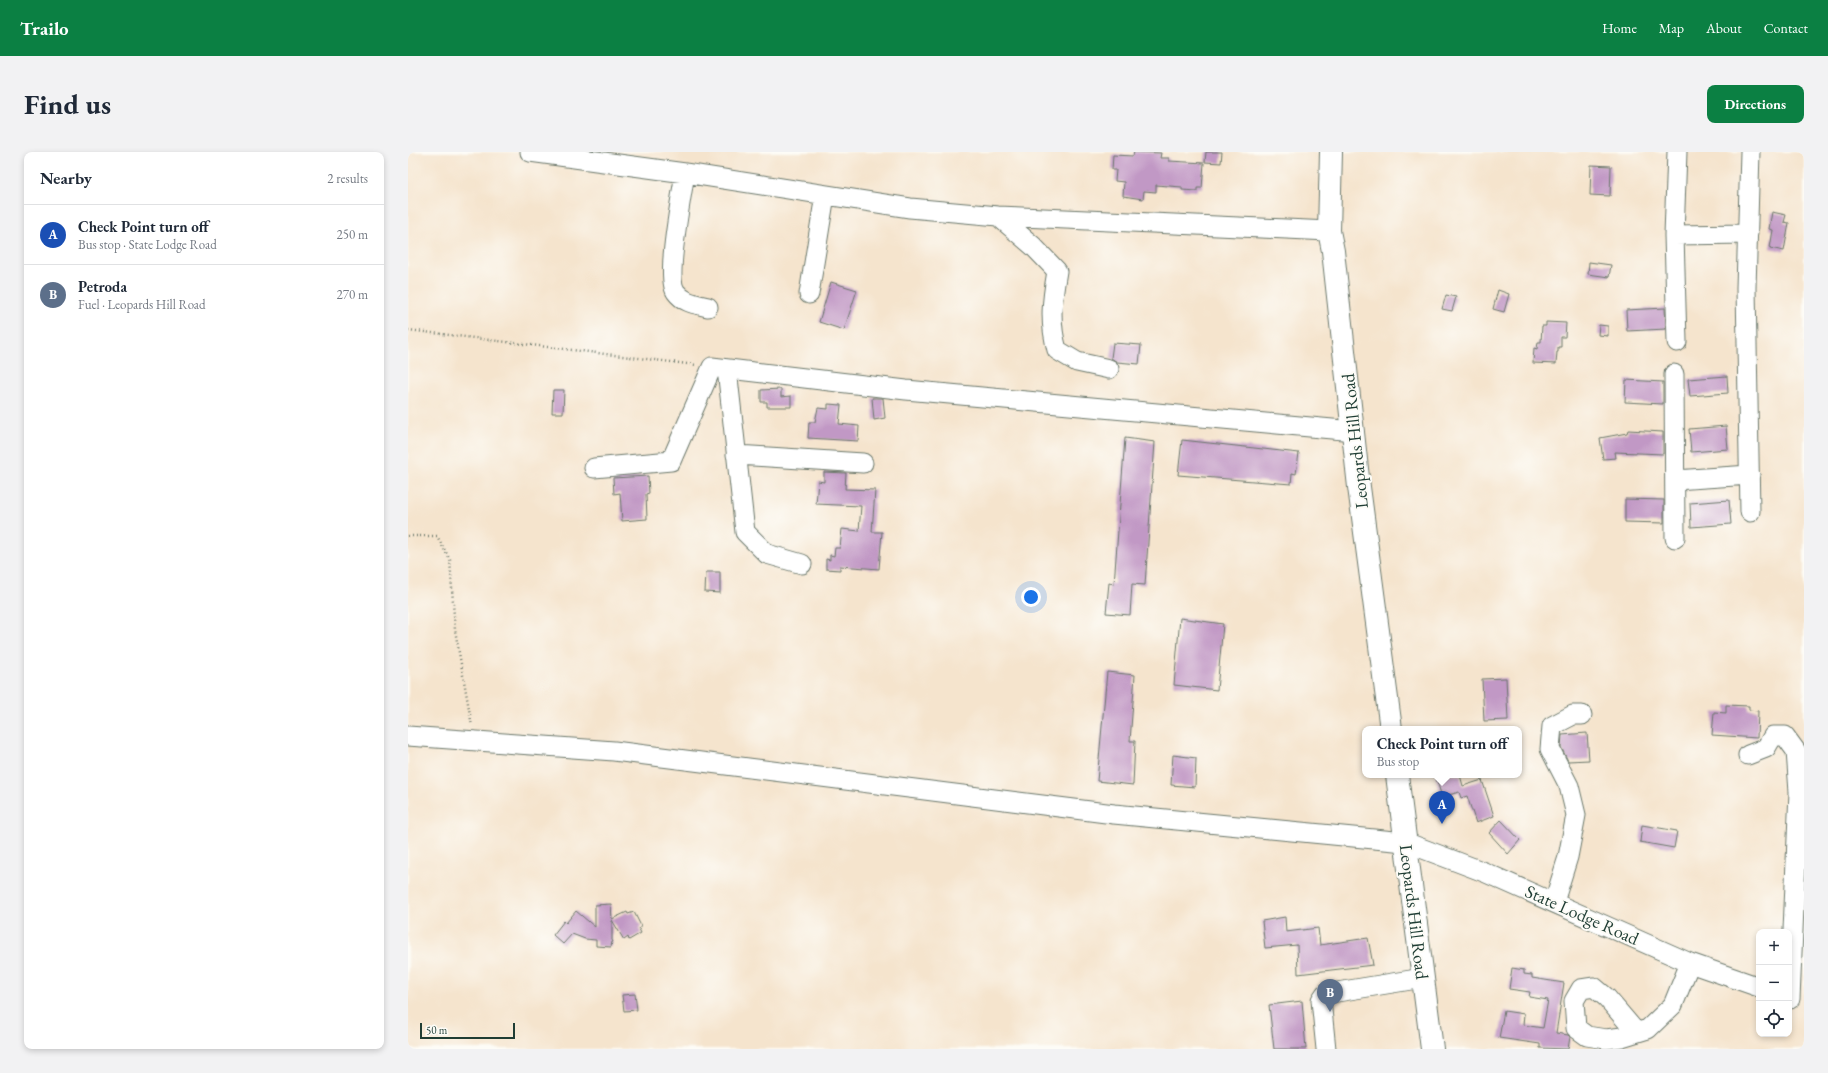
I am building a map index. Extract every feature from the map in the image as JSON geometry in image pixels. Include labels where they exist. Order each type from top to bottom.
[{"type":"main road","name":"Leopards Hill Road","points":[[1331,152],[1329,231],[1333,251],[1359,487],[1391,726]]},
{"type":"main road","name":"Leopards Hill Road","points":[[1397,778],[1432,1049]]},
{"type":"street","points":[[530,152],[685,173],[910,208],[998,216],[1329,231]]},
{"type":"street","points":[[1677,152],[1674,235],[1677,342]]},
{"type":"street","points":[[1750,152],[1746,288],[1750,512]]},
{"type":"street","points":[[685,173],[671,270],[674,291],[684,301],[708,307]]},
{"type":"street","points":[[809,294],[825,194]]},
{"type":"street","points":[[998,216],[1032,246],[1057,271],[1053,296],[1052,330],[1057,350],[1077,362],[1109,369]]},
{"type":"street","points":[[1674,235],[1748,234]]},
{"type":"street","points":[[720,368],[906,390],[1354,431]]},
{"type":"street","points":[[720,368],[736,455],[744,532],[766,554],[802,564]]},
{"type":"street","points":[[594,468],[671,461],[720,368]]},
{"type":"street","points":[[1674,374],[1675,538]]},
{"type":"street","points":[[736,455],[863,463]]},
{"type":"street","points":[[1675,480],[1750,475]]},
{"type":"street","points":[[1554,902],[1568,856],[1576,815],[1569,786],[1550,749],[1552,726],[1573,715],[1582,715]]},
{"type":"street","name":"State Lodge Road","points":[[408,736],[614,751],[1114,814],[1405,842],[1484,872],[1690,963],[1756,987]]},
{"type":"street","points":[[1748,755],[1766,748],[1773,736],[1785,736],[1796,751],[1799,792],[1794,1000]]},
{"type":"street","points":[[1636,1032],[1648,1029],[1673,1005],[1690,963]]},
{"type":"street","points":[[1326,1049],[1321,1000],[1324,994],[1423,978]]},
{"type":"path","points":[[408,330],[720,368]]},
{"type":"path","points":[[408,536],[437,536],[450,560],[455,630],[474,741]]},
{"type":"building","points":[[1134,152],[1161,153],[1160,158],[1169,158],[1169,161],[1204,163],[1202,188],[1197,188],[1197,191],[1182,190],[1182,187],[1156,185],[1156,192],[1144,191],[1143,199],[1123,196],[1124,182],[1115,181],[1116,170],[1112,170],[1113,155],[1133,156]]},
{"type":"building","points":[[1206,152],[1222,152],[1221,163],[1205,162]]},
{"type":"building","points":[[1591,165],[1611,166],[1610,196],[1590,195]]},
{"type":"building","points":[[1772,212],[1786,215],[1784,222],[1789,223],[1784,251],[1770,248],[1773,230],[1769,229]]},
{"type":"building","points":[[1589,262],[1611,265],[1609,277],[1588,274]]},
{"type":"building","points":[[831,282],[857,290],[844,330],[819,322]]},
{"type":"building","points":[[1498,290],[1509,294],[1504,312],[1493,309]]},
{"type":"building","points":[[1446,295],[1456,297],[1452,311],[1442,309]]},
{"type":"building","points":[[1665,308],[1666,329],[1627,331],[1626,310]]},
{"type":"building","points":[[1546,322],[1566,323],[1565,337],[1561,337],[1561,347],[1558,347],[1556,364],[1533,363],[1534,348],[1537,349],[1538,342],[1541,342],[1542,326],[1546,326]]},
{"type":"building","points":[[1599,325],[1608,326],[1608,336],[1598,335]]},
{"type":"building","points":[[1113,343],[1141,345],[1139,364],[1117,362],[1111,358]]},
{"type":"building","points":[[1727,376],[1728,393],[1690,396],[1688,379]]},
{"type":"building","points":[[1626,380],[1663,382],[1663,404],[1625,402]]},
{"type":"building","points":[[781,389],[781,397],[791,396],[791,407],[767,407],[767,402],[761,402],[761,390]]},
{"type":"building","points":[[553,390],[564,390],[563,413],[552,413]]},
{"type":"building","points":[[872,398],[883,398],[885,418],[874,420]]},
{"type":"building","points":[[828,404],[841,405],[839,424],[859,426],[858,441],[808,438],[809,422],[815,422],[818,408],[828,409]]},
{"type":"building","points":[[1726,426],[1728,449],[1691,452],[1689,429]]},
{"type":"building","points":[[1628,430],[1663,432],[1663,454],[1615,452],[1616,458],[1603,459],[1600,438],[1627,433]]},
{"type":"building","points":[[1125,438],[1155,442],[1145,585],[1132,584],[1130,615],[1106,613],[1109,583],[1114,584]]},
{"type":"building","points":[[1182,440],[1299,453],[1296,474],[1292,473],[1291,484],[1178,475]]},
{"type":"building","points":[[824,472],[846,473],[845,489],[875,490],[872,532],[882,532],[879,569],[840,566],[840,570],[826,569],[826,559],[830,560],[830,555],[834,556],[835,548],[840,548],[842,529],[859,531],[861,506],[816,504],[818,481],[824,482]]},
{"type":"building","points":[[648,476],[649,493],[646,494],[647,519],[622,521],[620,493],[614,494],[613,478]]},
{"type":"building","points":[[1625,499],[1664,500],[1664,523],[1625,522]]},
{"type":"building","points":[[1729,500],[1731,524],[1691,527],[1690,503]]},
{"type":"building","points":[[706,572],[720,572],[720,593],[705,592]]},
{"type":"building","points":[[1180,618],[1223,624],[1217,690],[1174,685]]},
{"type":"building","points":[[1107,672],[1135,675],[1130,741],[1135,741],[1133,785],[1097,781]]},
{"type":"building","points":[[1506,678],[1508,720],[1484,721],[1482,679]]},
{"type":"building","points":[[1726,705],[1749,706],[1749,710],[1758,711],[1757,738],[1712,735],[1714,712],[1726,713]]},
{"type":"building","points":[[1587,733],[1589,760],[1568,761],[1561,747],[1562,735]]},
{"type":"building","points":[[1173,755],[1196,758],[1195,787],[1171,785]]},
{"type":"building","points":[[1436,778],[1461,778],[1463,786],[1482,780],[1494,816],[1476,823],[1467,796],[1461,798],[1459,792],[1442,797]]},
{"type":"building","points":[[1501,820],[1520,840],[1508,854],[1489,833]]},
{"type":"building","points":[[1642,825],[1677,831],[1674,848],[1640,842]]},
{"type":"building","points":[[611,904],[612,919],[627,912],[628,914],[634,912],[641,926],[639,929],[641,933],[629,940],[628,937],[624,940],[612,920],[613,942],[611,947],[596,946],[596,940],[585,939],[572,934],[563,944],[553,935],[564,921],[566,923],[576,911],[595,927],[595,905]]},
{"type":"building","points":[[1285,917],[1286,932],[1318,928],[1320,945],[1368,938],[1373,965],[1298,974],[1297,945],[1265,948],[1262,921]]},
{"type":"building","points":[[1512,968],[1524,970],[1524,974],[1532,975],[1532,978],[1564,983],[1556,1033],[1568,1035],[1570,1037],[1568,1049],[1540,1048],[1540,1044],[1499,1038],[1504,1011],[1524,1014],[1523,1025],[1543,1028],[1548,1000],[1529,997],[1530,992],[1509,989]]},
{"type":"building","points":[[635,994],[637,1010],[624,1011],[622,995]]},
{"type":"building","points":[[1302,1001],[1306,1049],[1274,1049],[1269,1005]]},
{"type":"place","name":"Check Point turn off","points":[[1442,824]]},
{"type":"place","name":"Petroda","points":[[1330,1012]]}]
